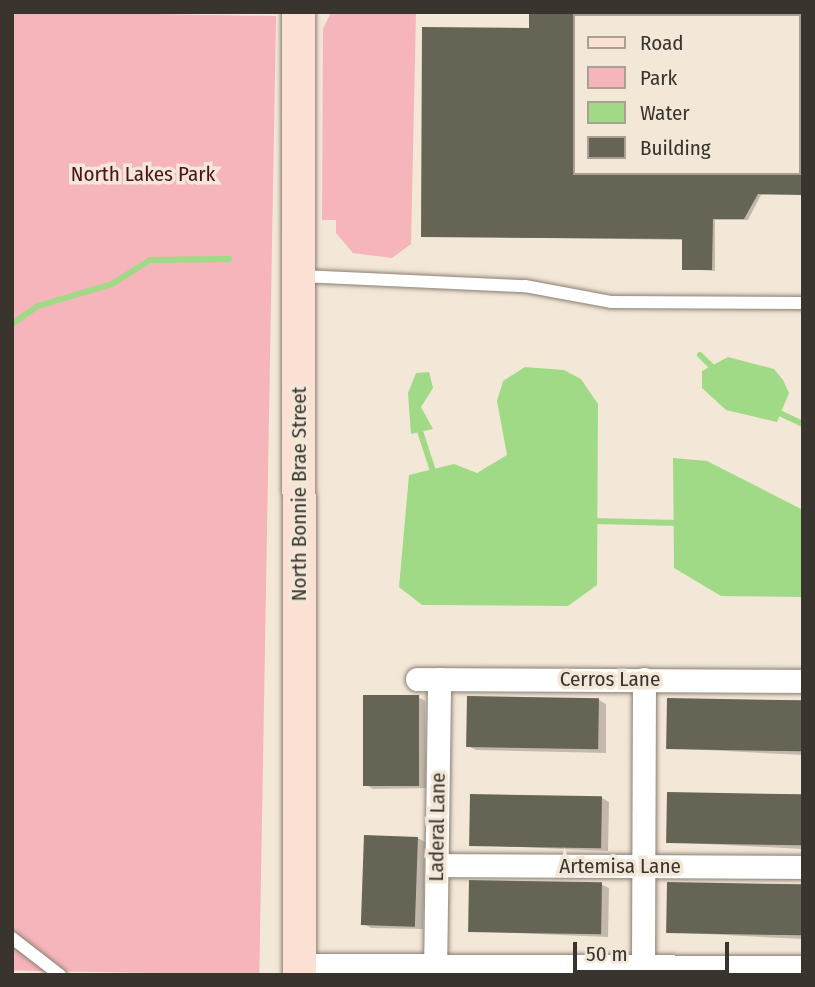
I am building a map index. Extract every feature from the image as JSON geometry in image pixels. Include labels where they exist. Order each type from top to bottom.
[{"type":"main road","name":"North Bonnie Brae Street","points":[[298,12],[300,970]]},
{"type":"street","name":"Cerros Lane","points":[[428,679],[803,681]]},
{"type":"street","name":"Laderal Lane","points":[[428,679],[436,865],[435,971]]},
{"type":"street","points":[[643,967],[644,679]]},
{"type":"street","name":"Artemisa Lane","points":[[436,865],[803,867]]},
{"type":"street","points":[[300,970],[435,971],[643,967],[700,971],[803,967]]},
{"type":"lane","points":[[298,276],[525,286],[611,302],[803,303]]},
{"type":"lane","points":[[12,939],[60,975]]},
{"type":"green space","name":"North Lakes Park","points":[[12,12],[276,16],[259,975],[12,971]]},
{"type":"green space","points":[[331,12],[416,12],[411,244],[392,258],[353,253],[336,233],[336,220],[322,220],[323,29]]},
{"type":"water","points":[[728,357],[774,369],[783,380],[789,393],[777,422],[726,410],[702,388],[702,371]]},
{"type":"water","points":[[525,367],[564,370],[581,379],[598,404],[597,585],[568,606],[422,605],[399,587],[409,475],[454,464],[477,473],[507,455],[497,401],[503,381]]},
{"type":"water","points":[[429,372],[433,388],[421,407],[433,429],[411,434],[408,393],[416,373]]},
{"type":"water","points":[[673,458],[707,461],[803,510],[803,597],[721,596],[674,568]]},
{"type":"building","points":[[529,12],[575,12],[574,175],[803,173],[803,195],[758,194],[744,219],[713,219],[712,270],[682,270],[682,239],[421,237],[422,27],[529,28]]},
{"type":"building","points":[[363,695],[419,695],[419,786],[363,786]]},
{"type":"building","points":[[467,696],[599,698],[598,749],[466,747]]},
{"type":"building","points":[[667,698],[803,700],[802,751],[666,749]]},
{"type":"building","points":[[667,792],[803,794],[802,845],[666,843]]},
{"type":"building","points":[[470,794],[602,796],[601,848],[469,846]]},
{"type":"building","points":[[364,835],[418,837],[415,927],[361,925]]},
{"type":"building","points":[[469,880],[602,882],[601,934],[468,932]]},
{"type":"building","points":[[667,882],[803,884],[802,935],[666,933]]},
{"type":"waterway","points":[[12,324],[38,306],[112,284],[150,260],[229,259]]},
{"type":"waterway","points":[[700,355],[713,368]]},
{"type":"waterway","points":[[773,410],[803,424]]},
{"type":"waterway","points":[[418,425],[433,471]]},
{"type":"waterway","points":[[593,521],[680,523]]}]
